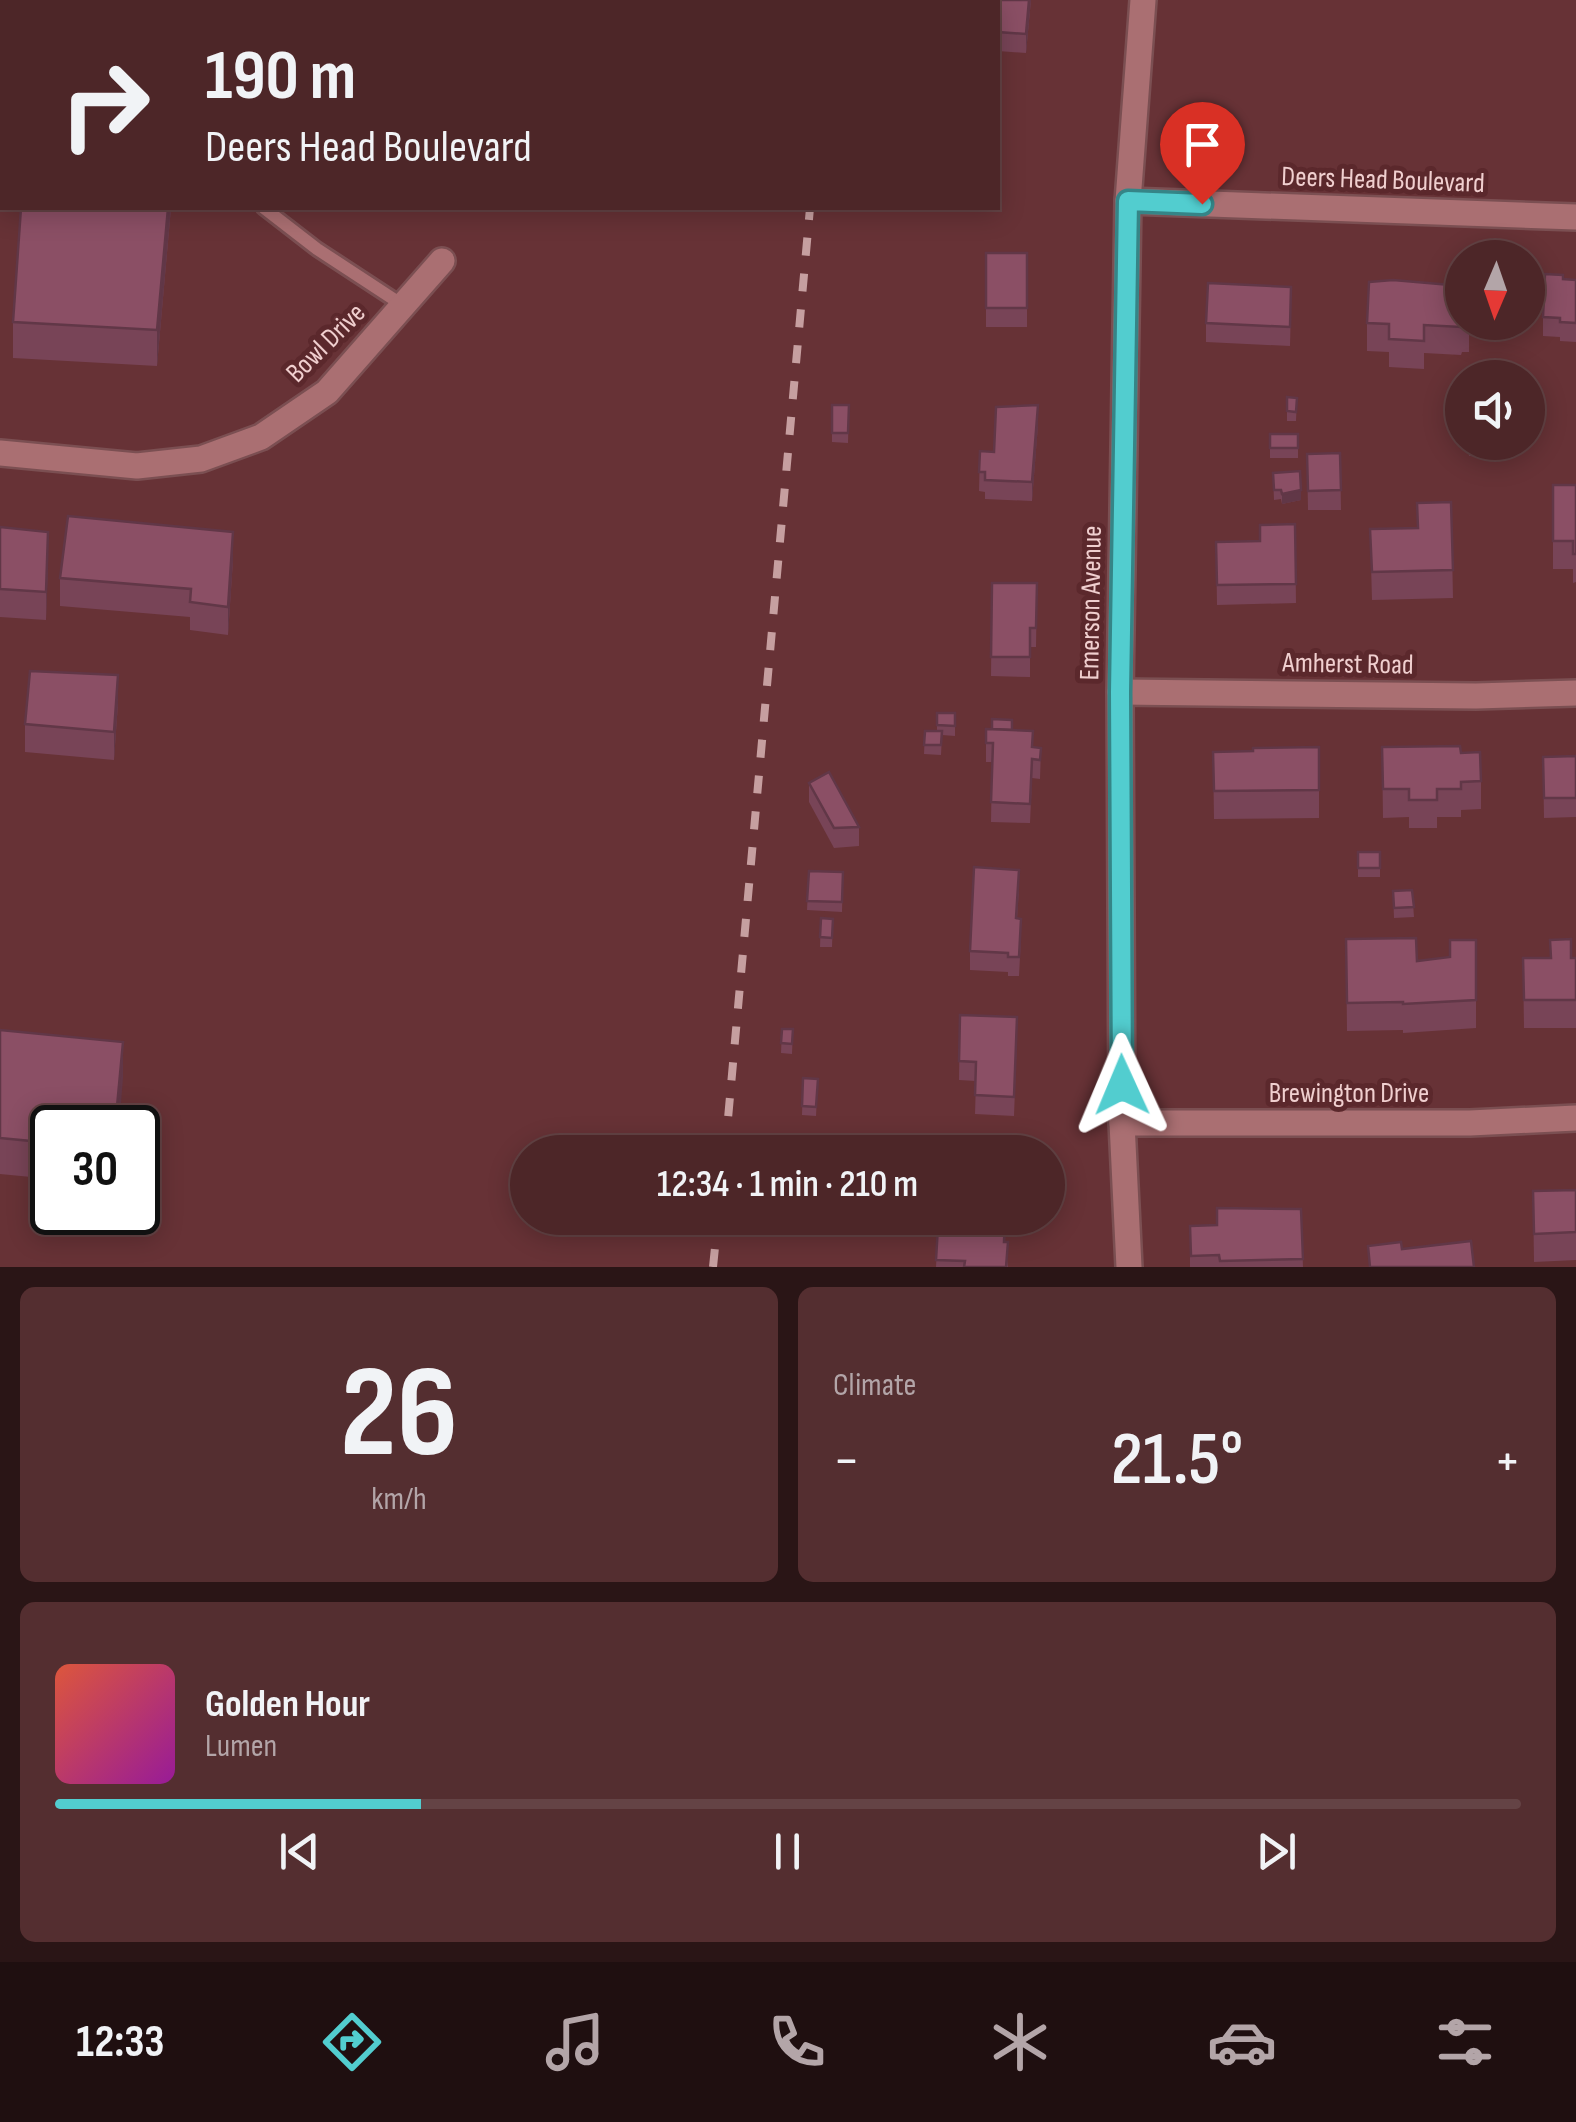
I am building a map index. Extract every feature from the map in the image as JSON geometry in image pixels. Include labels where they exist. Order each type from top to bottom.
[{"type":"street","name":"Emerson Avenue","points":[[1129,1267],[1122,1122],[1120,692],[1128,201],[1143,0]]},
{"type":"street","name":"Deers Head Boulevard","points":[[1128,201],[1576,217]]},
{"type":"street","name":"Bowl Drive","points":[[0,454],[137,466],[202,459],[261,437],[326,392],[442,261]]},
{"type":"street","name":"Amherst Road","points":[[1120,692],[1476,696],[1576,693]]},
{"type":"street","name":"Brewington Drive","points":[[1122,1122],[1470,1122],[1576,1118]]},
{"type":"lane","points":[[267,210],[317,250],[404,306]]},
{"type":"building","points":[[1000,0],[1029,0],[1026,34],[1000,32]]},
{"type":"building","points":[[21,210],[168,210],[157,330],[13,322]]},
{"type":"building","points":[[986,253],[1027,253],[1027,308],[986,308]]},
{"type":"building","points":[[1545,274],[1576,280],[1576,323],[1560,322],[1560,318],[1545,317]]},
{"type":"building","points":[[1369,282],[1445,285],[1445,326],[1424,325],[1424,341],[1389,339],[1389,324],[1367,323]]},
{"type":"building","points":[[1208,283],[1291,287],[1290,327],[1206,323]]},
{"type":"building","points":[[1287,397],[1297,398],[1296,412],[1287,411]]},
{"type":"building","points":[[832,405],[849,405],[848,433],[832,433]]},
{"type":"building","points":[[1038,405],[1032,482],[985,480],[985,472],[979,472],[980,451],[994,452],[996,407]]},
{"type":"building","points":[[1270,434],[1298,434],[1298,448],[1270,448]]},
{"type":"building","points":[[1340,453],[1341,490],[1308,491],[1307,454]]},
{"type":"building","points":[[1300,471],[1301,490],[1282,494],[1281,490],[1274,490],[1273,473]]},
{"type":"building","points":[[1553,485],[1576,485],[1576,554],[1573,541],[1553,541]]},
{"type":"building","points":[[1451,502],[1453,570],[1372,572],[1370,529],[1418,528],[1417,503]]},
{"type":"building","points":[[68,516],[233,532],[228,607],[190,602],[191,589],[60,578]]},
{"type":"building","points":[[1295,524],[1296,584],[1217,585],[1216,542],[1260,541],[1260,525]]},
{"type":"building","points":[[0,527],[48,532],[46,592],[0,589]]},
{"type":"building","points":[[992,583],[1037,583],[1036,628],[1030,628],[1030,657],[991,657]]},
{"type":"building","points":[[30,671],[118,675],[114,732],[25,724]]},
{"type":"building","points":[[937,713],[955,713],[955,726],[937,725]]},
{"type":"building","points":[[992,719],[1012,720],[1012,730],[992,729]]},
{"type":"building","points":[[986,729],[1033,731],[1032,747],[1041,748],[1040,760],[1032,759],[1030,804],[991,802],[993,743],[986,743]]},
{"type":"building","points":[[925,731],[942,731],[941,745],[924,745]]},
{"type":"building","points":[[1460,746],[1461,753],[1480,752],[1481,781],[1461,782],[1461,789],[1437,789],[1437,800],[1409,800],[1409,789],[1383,789],[1382,747]]},
{"type":"building","points":[[1319,747],[1319,790],[1214,791],[1213,752]]},
{"type":"building","points":[[1576,756],[1576,798],[1544,798],[1543,757]]},
{"type":"building","points":[[829,772],[859,827],[834,828],[809,783]]},
{"type":"building","points":[[1358,852],[1380,852],[1380,868],[1358,868]]},
{"type":"building","points":[[974,867],[1019,870],[1019,957],[970,951]]},
{"type":"building","points":[[809,871],[843,872],[842,902],[807,901]]},
{"type":"building","points":[[1412,890],[1414,907],[1394,908],[1393,891]]},
{"type":"building","points":[[821,918],[833,919],[832,938],[820,937]]},
{"type":"building","points":[[1416,938],[1417,961],[1450,957],[1450,940],[1476,940],[1476,1000],[1347,1003],[1346,939]]},
{"type":"building","points":[[1571,939],[1571,958],[1576,958],[1576,1000],[1524,1000],[1523,958],[1551,958],[1550,940]]},
{"type":"building","points":[[960,1015],[1017,1017],[1014,1097],[975,1095],[976,1062],[959,1061]]},
{"type":"building","points":[[782,1029],[793,1029],[792,1044],[781,1043]]},
{"type":"building","points":[[0,1030],[123,1042],[117,1105],[30,1105],[30,1141],[0,1138]]},
{"type":"building","points":[[803,1078],[818,1079],[816,1107],[802,1106]]},
{"type":"building","points":[[1576,1190],[1576,1232],[1534,1234],[1533,1191]]},
{"type":"building","points":[[1217,1208],[1301,1209],[1303,1259],[1220,1261],[1219,1255],[1191,1256],[1190,1226],[1217,1225]]},
{"type":"building","points":[[937,1235],[1004,1235],[1004,1242],[1008,1242],[1006,1267],[964,1267],[965,1261],[936,1260]]},
{"type":"building","points":[[1471,1241],[1474,1267],[1370,1267],[1368,1246],[1401,1242],[1402,1249]]},
{"type":"railway","points":[[727,1135],[810,210]]},
{"type":"railway","points":[[713,1267],[716,1235]]},
{"type":"route","points":[[1122,1085],[1120,692],[1128,201],[1202,204]]}]
